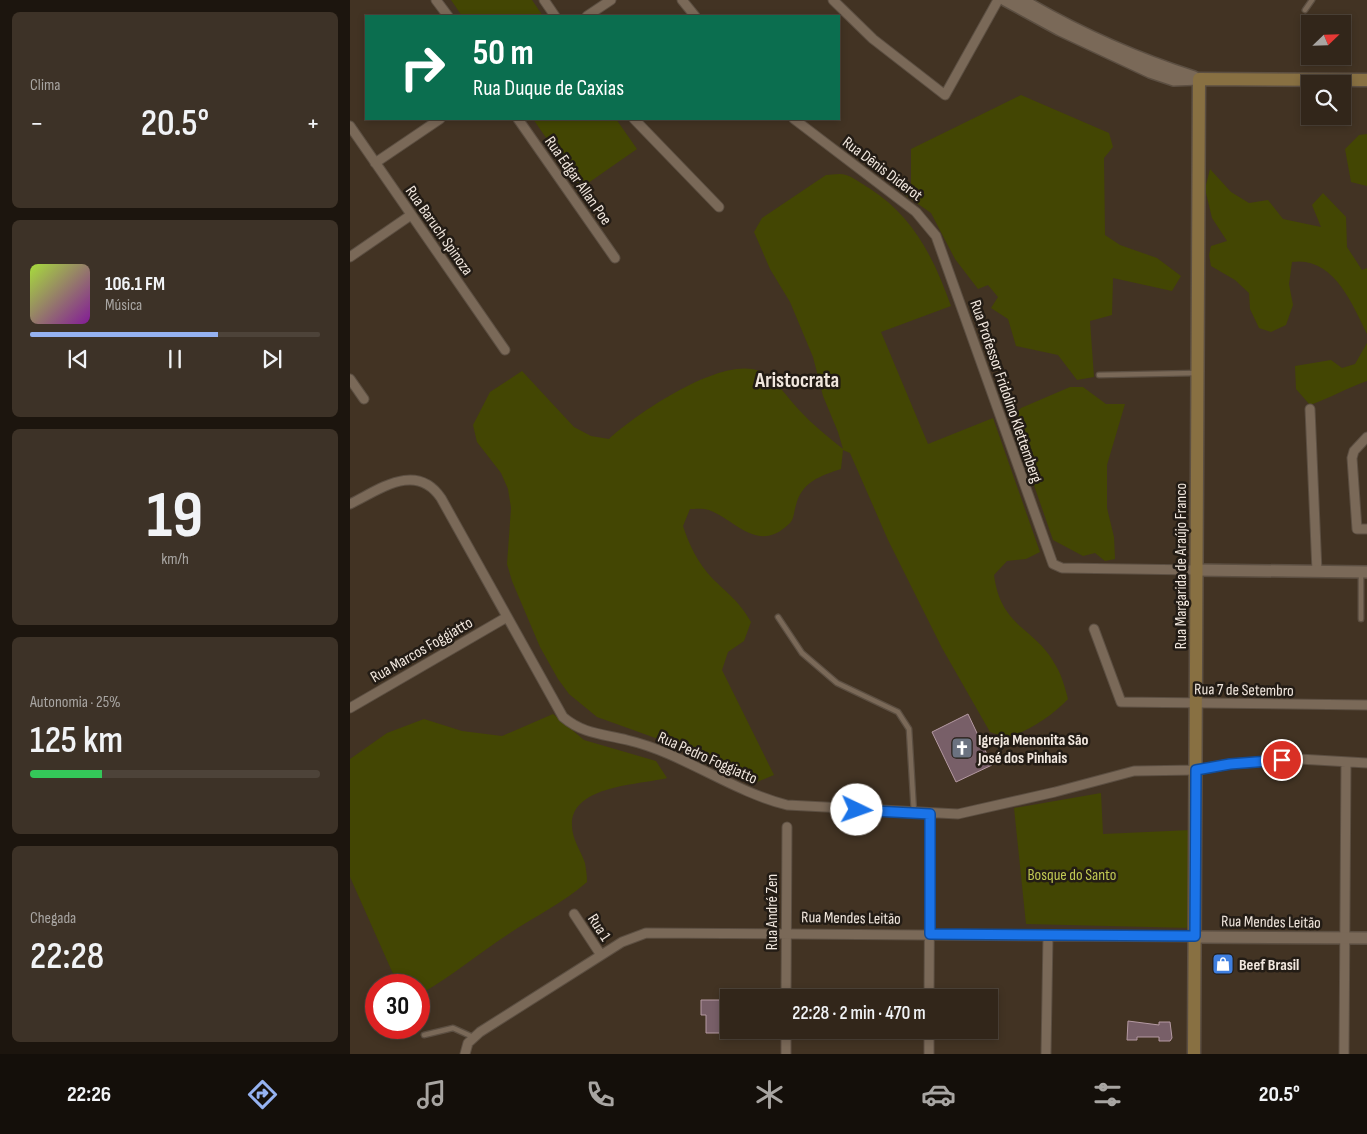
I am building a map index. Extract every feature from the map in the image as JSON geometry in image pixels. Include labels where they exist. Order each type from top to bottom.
[{"type":"main road","points":[[1198,79],[1367,80]]},
{"type":"main road","name":"Rua Margarida de Araújo Franco","points":[[1194,1054],[1198,79]]},
{"type":"street","points":[[436,0],[447,15]]},
{"type":"street","points":[[544,0],[554,15]]},
{"type":"street","points":[[588,15],[611,0]]},
{"type":"street","points":[[682,0],[694,15]]},
{"type":"street","points":[[833,0],[873,39],[945,95],[998,0]]},
{"type":"street","points":[[1005,0],[1060,30],[1150,72],[1174,80],[1198,79]]},
{"type":"street","points":[[1022,0],[1065,23],[1145,60],[1198,79]]},
{"type":"street","points":[[376,163],[439,120]]},
{"type":"street","name":"Rua Edgar Allan Poe","points":[[519,120],[614,258]]},
{"type":"street","points":[[635,120],[719,207]]},
{"type":"street","name":"Rua Dênis Diderot","points":[[795,120],[904,202],[929,224]]},
{"type":"street","name":"Rua Baruch Spinoza","points":[[350,126],[505,350]]},
{"type":"street","points":[[350,257],[411,214]]},
{"type":"street","name":"Rua Professor Fridolino Klettemberg","points":[[929,224],[943,250],[1050,560],[1056,567],[1196,570]]},
{"type":"street","points":[[350,379],[364,400]]},
{"type":"street","points":[[1310,409],[1317,571]]},
{"type":"street","points":[[1367,437],[1354,451],[1352,458],[1357,529],[1367,529]]},
{"type":"street","name":"Rua Pedro Foggiatto","points":[[350,504],[402,480],[413,479],[426,482],[435,488],[558,711],[580,730],[641,744],[762,798],[786,805],[930,814],[968,812],[1134,770],[1196,770],[1230,764],[1282,760],[1367,763]]},
{"type":"street","points":[[1196,570],[1364,572]]},
{"type":"street","name":"Rua Marcos Foggiatto","points":[[350,708],[507,617]]},
{"type":"street","name":"Rua 7 de Setembro","points":[[1094,629],[1121,702],[1367,705]]},
{"type":"street","points":[[1344,1054],[1346,762]]},
{"type":"street","points":[[929,989],[930,814]]},
{"type":"street","name":"Rua André Zen","points":[[786,827],[786,989]]},
{"type":"street","name":"Rua 1","points":[[574,914],[601,956]]},
{"type":"street","name":"Rua Mendes Leitão","points":[[473,1037],[622,942],[646,933],[1367,938]]},
{"type":"street","points":[[1046,1054],[1048,935]]},
{"type":"street","points":[[465,1054],[468,1043],[473,1037]]},
{"type":"street","points":[[786,1039],[786,1054]]},
{"type":"street","points":[[928,1054],[929,1039]]},
{"type":"lane","points":[[1305,10],[1312,0]]},
{"type":"lane","points":[[1099,375],[1197,374]]},
{"type":"lane","points":[[1361,619],[1364,572]]},
{"type":"lane","points":[[778,617],[802,653],[837,683],[898,712],[904,718],[909,729],[914,813]]},
{"type":"lane","points":[[430,1034],[453,1028],[473,1037]]},
{"type":"green space","points":[[451,0],[532,0],[542,15],[461,15]]},
{"type":"green space","points":[[1021,95],[1109,133],[1113,147],[1104,158],[1105,235],[1120,245],[1157,258],[1181,276],[1172,291],[1113,278],[1112,315],[1090,321],[1094,377],[1077,380],[1058,355],[1016,346],[1008,319],[991,308],[998,297],[988,285],[978,289],[955,259],[931,213],[905,195],[911,187],[911,149]]},
{"type":"green space","points":[[534,120],[617,120],[637,149],[581,188]]},
{"type":"green space","points":[[1367,134],[1367,186],[1351,182],[1345,149],[1359,135]]},
{"type":"green space","points":[[1210,169],[1231,192],[1249,203],[1268,200],[1283,219],[1321,227],[1312,205],[1323,193],[1346,217],[1347,247],[1362,270],[1367,268],[1367,334],[1355,309],[1339,284],[1319,266],[1306,262],[1292,262],[1289,284],[1293,305],[1286,325],[1271,332],[1259,328],[1250,309],[1249,293],[1235,280],[1211,266],[1209,255],[1211,246],[1227,241],[1212,218],[1205,189]]},
{"type":"green space","points":[[841,174],[849,176],[884,199],[910,225],[937,271],[951,306],[881,332],[928,444],[993,418],[1040,552],[1026,559],[1007,561],[994,575],[998,593],[1011,617],[1048,653],[1060,674],[1068,699],[1048,717],[1008,738],[990,732],[942,648],[888,540],[850,453],[843,450],[841,469],[819,477],[807,485],[799,497],[790,523],[778,532],[768,536],[757,536],[709,510],[702,509],[690,509],[683,526],[691,547],[702,566],[738,603],[751,622],[744,641],[728,652],[722,670],[774,775],[757,782],[739,774],[725,763],[597,717],[569,694],[540,647],[512,581],[507,564],[511,508],[508,489],[501,473],[477,442],[473,425],[490,392],[522,371],[574,427],[591,436],[609,439],[638,416],[680,390],[702,379],[723,372],[743,369],[759,371],[770,378],[805,416],[843,449],[823,396],[813,357],[790,302],[770,269],[754,232],[762,218],[826,175]]},
{"type":"green space","points":[[1367,343],[1367,381],[1310,405],[1296,389],[1295,366],[1331,360],[1342,368],[1355,364]]},
{"type":"green space","points":[[1070,387],[1083,387],[1106,404],[1125,404],[1107,465],[1107,508],[1114,537],[1115,559],[1105,561],[1095,553],[1083,556],[1053,540],[1011,419],[1021,408]]},
{"type":"green space","points":[[553,714],[584,740],[656,761],[667,778],[609,789],[582,802],[574,812],[572,831],[585,863],[587,882],[578,890],[507,935],[430,988],[430,974],[393,974],[350,877],[350,759],[387,733],[424,719],[462,731],[502,736]]},
{"type":"green space","name":"Bosque do Santo","points":[[1101,793],[1103,834],[1191,830],[1191,928],[1026,924],[1014,808]]},
{"type":"building","name":"Igreja Menonita São José dos Pinhais","points":[[968,714],[992,765],[956,782],[932,732]]},
{"type":"building","points":[[701,1000],[720,1000],[720,1033],[706,1033],[706,1015],[701,1015]]},
{"type":"building","points":[[1128,1021],[1159,1025],[1159,1022],[1170,1022],[1172,1038],[1170,1041],[1159,1041],[1159,1037],[1137,1037],[1137,1040],[1127,1040]]},
{"type":"place","name":"Igreja Menonita São José dos Pinhais","points":[[962,748]]},
{"type":"place","name":"Beef Brasil","points":[[1223,964]]},
{"type":"district","name":"Aristocrata","points":[[797,380]]},
{"type":"route","points":[[857,810],[930,814],[930,934],[1195,936],[1196,770],[1212,766],[1282,760]]}]
